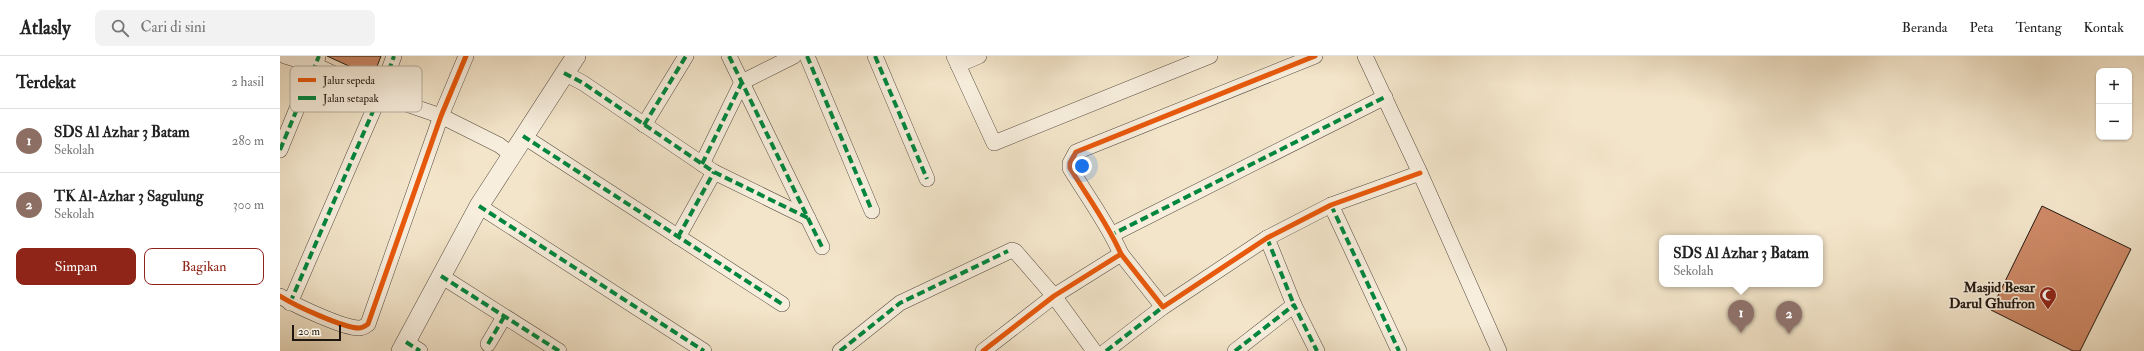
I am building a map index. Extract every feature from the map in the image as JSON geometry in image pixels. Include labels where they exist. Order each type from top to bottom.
[{"type":"street","points":[[285,56],[317,60],[328,66]]},
{"type":"street","points":[[390,66],[394,56]]},
{"type":"street","points":[[372,112],[285,300],[351,327],[362,327],[368,324],[441,116],[466,56]]},
{"type":"street","points":[[409,348],[441,276],[479,206],[511,154],[576,56]]},
{"type":"street","points":[[644,125],[686,56]]},
{"type":"street","points":[[729,56],[822,247]]},
{"type":"street","points":[[678,237],[708,168],[742,82],[794,56]]},
{"type":"street","points":[[807,56],[872,211]]},
{"type":"street","points":[[875,56],[927,179]]},
{"type":"street","points":[[979,56],[956,60],[994,143],[1210,56]]},
{"type":"street","points":[[1163,307],[1121,254],[1113,234],[1104,225],[1070,168],[1070,163],[1076,152],[1315,56]]},
{"type":"street","points":[[1365,56],[1420,173],[1499,351]]},
{"type":"street","points":[[564,73],[583,83],[708,168],[808,218]]},
{"type":"street","points":[[1113,234],[1385,97]]},
{"type":"street","points":[[422,109],[441,116],[499,145],[511,154]]},
{"type":"street","points":[[280,150],[296,112]]},
{"type":"street","points":[[523,136],[782,304]]},
{"type":"street","points":[[1106,351],[1163,307],[1268,238],[1331,205],[1420,173]]},
{"type":"street","points":[[1331,205],[1399,351]]},
{"type":"street","points":[[479,206],[704,351]]},
{"type":"street","points":[[1268,238],[1294,305],[1317,351]]},
{"type":"street","points":[[840,351],[900,302],[1008,250],[1015,250],[1054,296],[1094,351]]},
{"type":"street","points":[[982,351],[1054,296],[1121,254]]},
{"type":"street","points":[[441,276],[559,351]]},
{"type":"street","points":[[1235,351],[1294,305]]},
{"type":"street","points":[[488,344],[504,317]]},
{"type":"building","points":[[327,56],[381,56],[377,66],[349,66]]},
{"type":"building","points":[[2042,206],[2131,249],[2080,351],[2073,351],[1991,310]]},
{"type":"marked path","points":[[315,66],[319,56]]},
{"type":"marked path","points":[[390,66],[394,56]]},
{"type":"marked path","points":[[644,125],[686,56]]},
{"type":"marked path","points":[[729,56],[822,247]]},
{"type":"marked path","points":[[807,56],[872,211]]},
{"type":"marked path","points":[[875,56],[927,179]]},
{"type":"marked path","points":[[564,73],[583,83],[714,172],[808,218]]},
{"type":"marked path","points":[[702,164],[742,82]]},
{"type":"marked path","points":[[1114,239],[1113,234],[1385,97]]},
{"type":"marked path","points":[[280,150],[296,112]]},
{"type":"marked path","points":[[290,303],[373,112]]},
{"type":"marked path","points":[[523,136],[782,304]]},
{"type":"marked path","points":[[678,237],[714,172]]},
{"type":"marked path","points":[[1331,205],[1399,351]]},
{"type":"marked path","points":[[479,206],[704,351]]},
{"type":"marked path","points":[[1267,238],[1294,305]]},
{"type":"marked path","points":[[840,351],[900,303],[1008,251]]},
{"type":"marked path","points":[[441,276],[559,351]]},
{"type":"marked path","points":[[1235,351],[1294,305],[1317,351]]},
{"type":"marked path","points":[[1106,351],[1163,307]]},
{"type":"marked path","points":[[488,344],[504,317]]},
{"type":"marked path","points":[[406,342],[420,351]]},
{"type":"cycle path","points":[[280,296],[307,310],[342,324],[359,328],[368,324],[441,116],[466,56]]},
{"type":"cycle path","points":[[983,351],[1054,296],[1121,254],[1104,221],[1070,168],[1070,163],[1076,152],[1315,56]]},
{"type":"cycle path","points":[[1121,254],[1163,307],[1267,238],[1331,205],[1420,173]]},
{"type":"place","name":"Masjid Besar Darul Ghufron","points":[[2048,310]]},
{"type":"place","name":"SDS Al Azhar 3 Batam","points":[[1741,333]]},
{"type":"place","name":"TK Al-Azhar 3 Sagulung","points":[[1789,334]]}]
